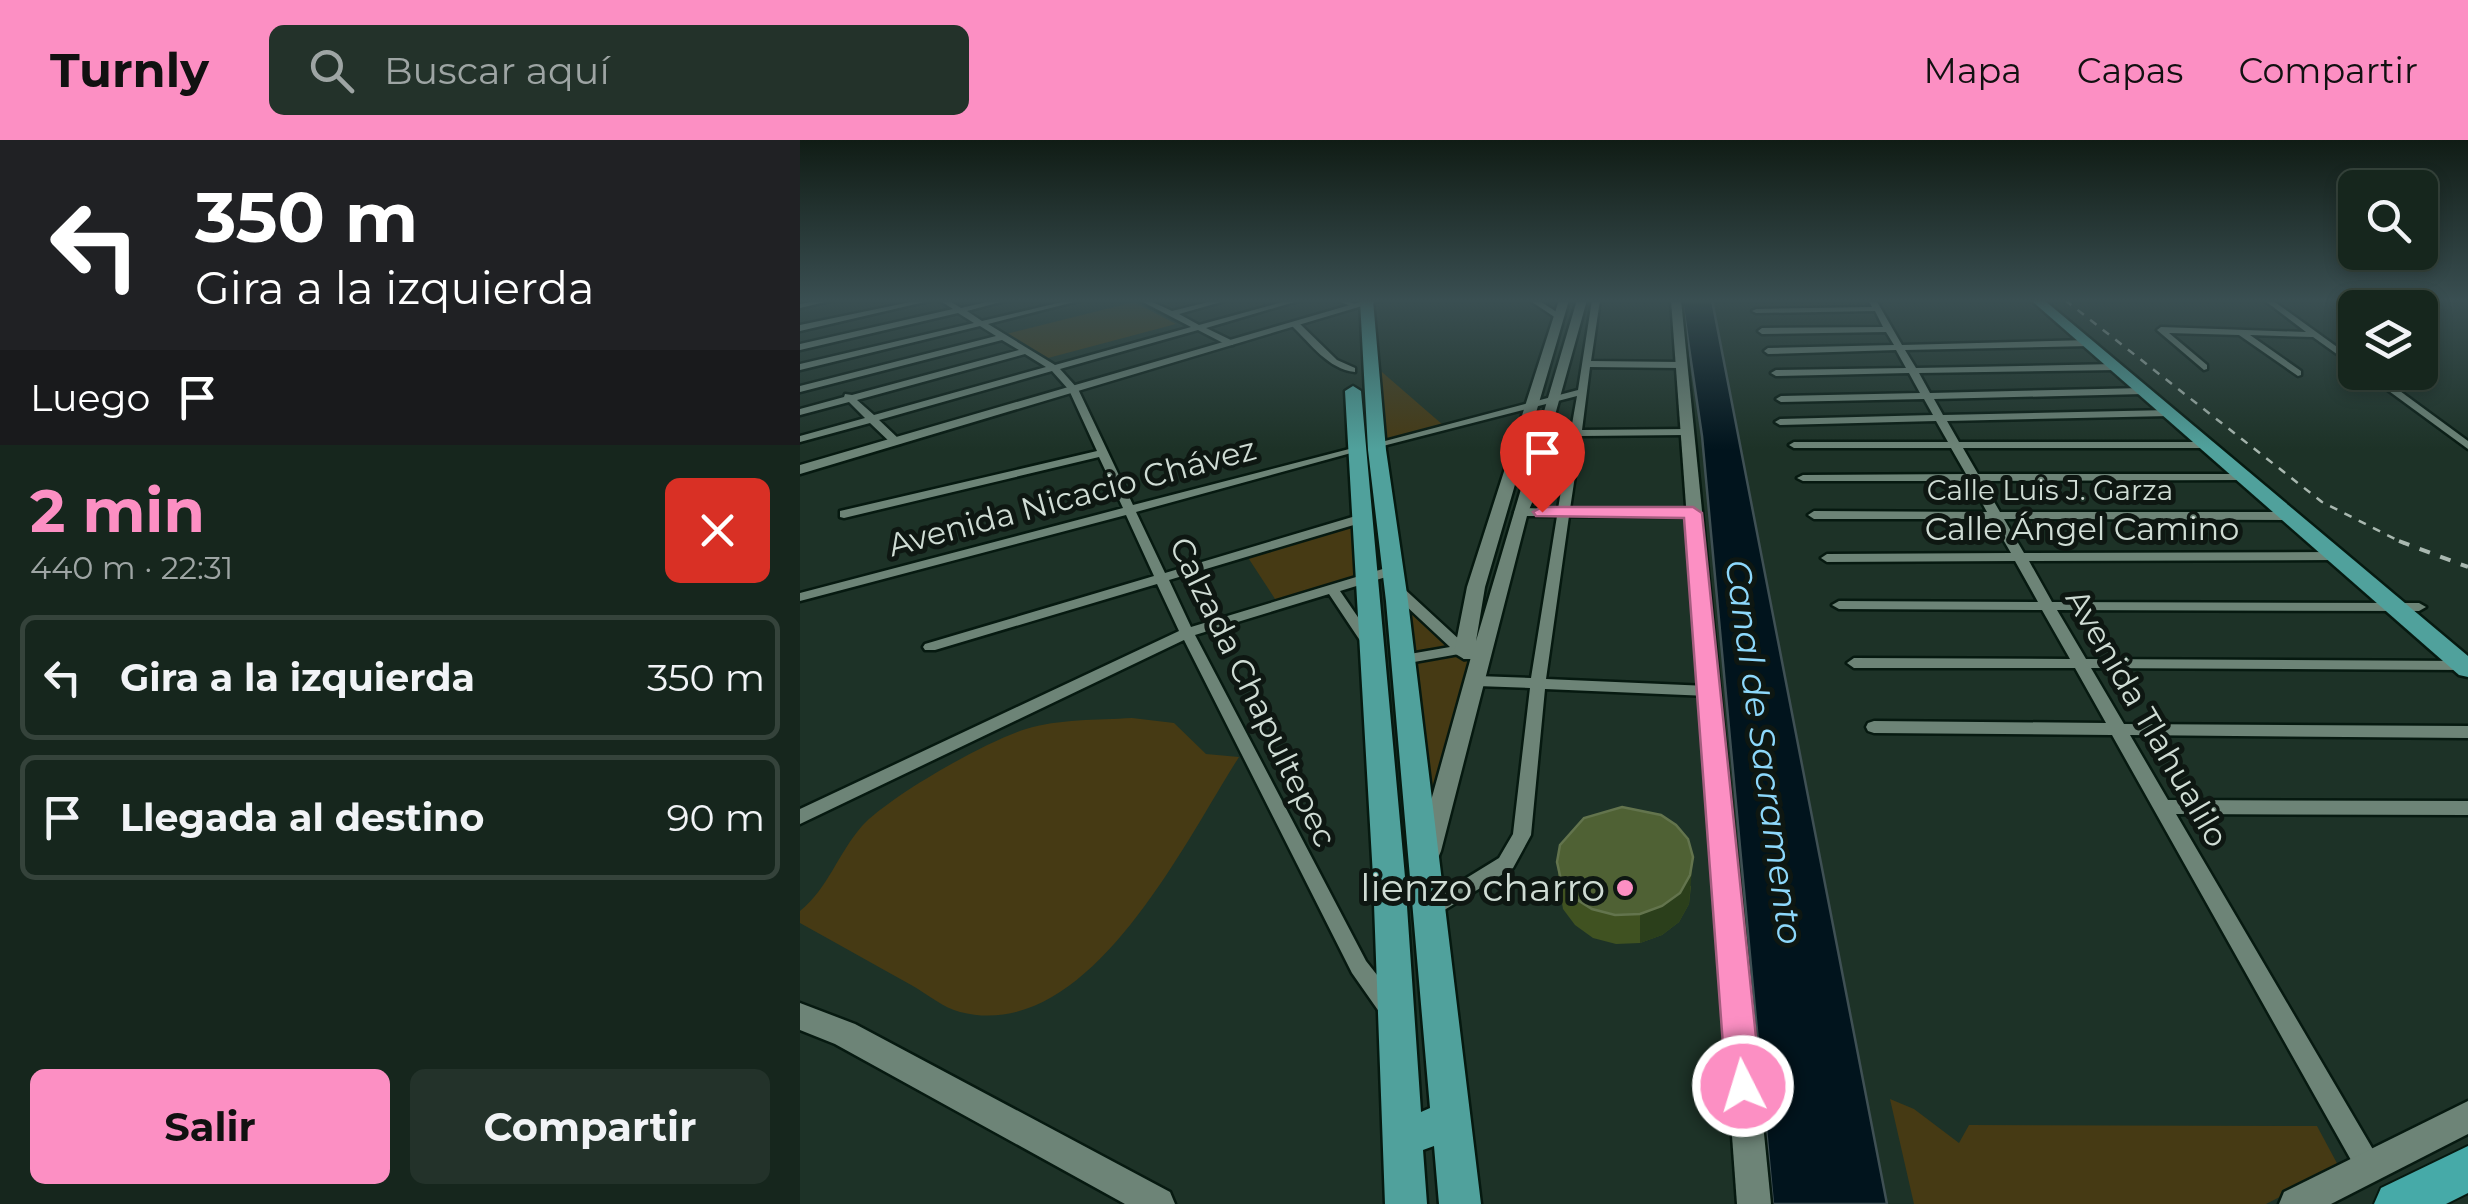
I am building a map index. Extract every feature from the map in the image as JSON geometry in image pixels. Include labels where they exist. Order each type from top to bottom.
[{"type":"highway","points":[[2397,1204],[2468,1169]]},
{"type":"main road","points":[[1353,350],[1352,370],[1366,448],[1373,479],[1379,486],[1384,579],[1372,648],[1389,876],[1406,1204]]},
{"type":"main road","points":[[1360,350],[1366,448],[1363,518],[1384,579],[1403,659],[1448,1120],[1460,1204]]},
{"type":"main road","points":[[2097,350],[2287,516],[2467,661]]},
{"type":"main road","points":[[2110,350],[2418,607],[2467,661]]},
{"type":"main road","points":[[1401,1139],[1448,1120]]},
{"type":"street","points":[[801,350],[896,442]]},
{"type":"street","points":[[800,367],[873,350]]},
{"type":"street","points":[[800,389],[954,350]]},
{"type":"street","points":[[800,439],[1118,350]]},
{"type":"street","points":[[800,470],[1207,350]]},
{"type":"street","points":[[1321,350],[1334,362],[1352,370]]},
{"type":"street","points":[[1470,662],[1476,587],[1549,350]]},
{"type":"street","points":[[1424,868],[1470,662],[1531,487],[1542,433],[1567,350]]},
{"type":"street","points":[[1428,912],[1506,863],[1522,835],[1538,683],[1588,350]]},
{"type":"street","points":[[1680,350],[1754,1204]]},
{"type":"street","points":[[1768,351],[1827,350]]},
{"type":"street","name":"Avenida Tlahualilo","points":[[1901,350],[2369,1167]]},
{"type":"street","points":[[2182,350],[2204,367]]},
{"type":"street","points":[[2265,350],[2298,373]]},
{"type":"street","points":[[800,412],[1027,351]]},
{"type":"street","name":"Calzada Chapultepec","points":[[1027,351],[1054,368],[1073,389],[1187,633],[1358,967],[1394,1013]]},
{"type":"street","points":[[1586,364],[1681,364]]},
{"type":"street","points":[[1776,373],[2116,366]]},
{"type":"street","points":[[1781,399],[2143,390]]},
{"type":"street","points":[[2392,390],[2468,446]]},
{"type":"street","name":"Avenida Nicacio Chávez","points":[[800,596],[1580,392]]},
{"type":"street","points":[[1780,422],[2169,413]]},
{"type":"street","points":[[1542,433],[1686,432]]},
{"type":"street","points":[[1794,445],[2205,444]]},
{"type":"street","points":[[844,514],[1103,453]]},
{"type":"street","points":[[1803,478],[2243,477]]},
{"type":"street","points":[[1508,482],[1531,487]]},
{"type":"street","points":[[1520,512],[1693,513]]},
{"type":"street","name":"Calle Luis J. Garza","points":[[1814,515],[2287,516]]},
{"type":"street","points":[[930,647],[1363,518]]},
{"type":"street","name":"Calle Ángel Camino","points":[[1827,558],[2336,556]]},
{"type":"street","points":[[800,817],[1187,633],[1331,588],[1384,579],[1470,662]]},
{"type":"street","points":[[1331,588],[1372,648]]},
{"type":"street","points":[[1838,606],[2418,607]]},
{"type":"street","points":[[1403,659],[1470,662],[1538,683],[1708,691]]},
{"type":"street","points":[[1854,662],[2467,661]]},
{"type":"street","points":[[1874,727],[2468,732]]},
{"type":"street","points":[[2163,807],[2468,808]]},
{"type":"street","points":[[800,1016],[844,1034],[1158,1204]]},
{"type":"street","points":[[2296,1204],[2468,1117]]},
{"type":"shaded area","points":[[1033,350],[1079,350],[1048,358]]},
{"type":"shaded area","points":[[1375,366],[1443,425],[1387,439]]},
{"type":"shaded area","points":[[1361,520],[1364,575],[1277,602],[1245,553]]},
{"type":"shaded area","points":[[1404,600],[1449,647],[1469,659],[1428,839]]},
{"type":"shaded area","points":[[1132,718],[1174,723],[1206,754],[1239,757],[1160,885],[1126,930],[1090,969],[1050,998],[1006,1014],[960,1012],[800,923],[800,911],[818,892],[862,826],[916,785],[987,745],[1026,729]]},
{"type":"shaded area","points":[[1890,1099],[1914,1109],[1959,1143],[1969,1125],[2317,1126],[2339,1167],[2266,1204],[1914,1204]]},
{"type":"water","name":"Canal de Sacramento","points":[[1689,350],[1722,350],[1887,1204],[1773,1204],[1702,436]]},
{"type":"building","name":"lienzo charro","points":[[1622,807],[1661,815],[1676,825],[1688,839],[1693,857],[1690,875],[1680,893],[1662,906],[1640,914],[1615,915],[1592,909],[1573,897],[1561,880],[1557,862],[1560,845],[1584,818]]},
{"type":"railway","points":[[2128,350],[2322,502],[2399,541]]},
{"type":"railway","points":[[2399,541],[2468,567]]},
{"type":"railway","points":[[2399,541],[2405,544]]},
{"type":"place","name":"lienzo charro","points":[[1625,888]]},
{"type":"route","points":[[1542,512],[1693,513],[1743,1086]]}]
